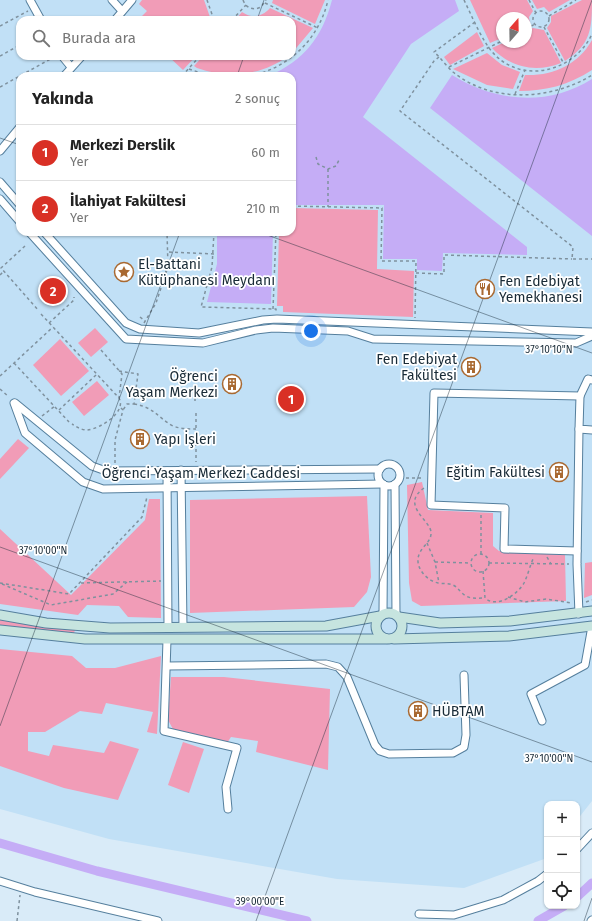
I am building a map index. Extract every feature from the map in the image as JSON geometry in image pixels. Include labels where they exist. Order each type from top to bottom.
[{"type":"street","points":[[30,0],[40,16]]},
{"type":"street","points":[[112,0],[122,11]]},
{"type":"street","points":[[118,16],[132,0]]},
{"type":"street","points":[[65,60],[71,67]]},
{"type":"street","points":[[67,72],[78,60]]},
{"type":"street","points":[[0,151],[16,132]]},
{"type":"street","points":[[0,182],[16,200]]},
{"type":"street","points":[[0,199],[16,217]]},
{"type":"street","points":[[33,236],[126,339],[203,343],[256,330],[273,328],[348,331],[373,339],[576,343],[592,336]]},
{"type":"street","points":[[48,236],[126,323],[140,329],[199,333],[263,320],[277,319],[592,332]]},
{"type":"street","points":[[579,614],[577,551],[580,396],[588,380],[592,380]]},
{"type":"street","points":[[577,551],[504,549],[506,508],[432,505],[432,480],[434,393],[580,396]]},
{"type":"street","name":"Öğrenci Yaşam Merkezi Caddesi","points":[[14,403],[92,466],[106,471],[380,469]]},
{"type":"street","name":"Öğrenci Yaşam Merkezi Caddesi","points":[[14,403],[25,433],[83,482],[103,489],[384,484]]},
{"type":"street","points":[[579,430],[592,430]]},
{"type":"street","points":[[385,465],[393,465],[399,470],[397,481],[397,616],[402,630],[390,639],[376,631],[376,623],[382,615],[384,484],[378,476],[380,469],[385,465]]},
{"type":"street","points":[[166,470],[168,627]]},
{"type":"street","points":[[181,470],[183,627]]},
{"type":"street","points":[[384,484],[388,486],[397,481]]},
{"type":"street","points":[[0,615],[46,623],[103,628],[326,626],[382,615],[440,623],[510,621],[579,614],[592,611]]},
{"type":"street","points":[[0,630],[85,639],[390,639],[508,636],[592,626],[585,665],[531,694],[542,721]]},
{"type":"street","points":[[167,640],[164,731],[237,748],[226,787],[228,810]]},
{"type":"street","points":[[167,666],[326,664],[338,668],[347,677],[375,745],[380,751],[390,754],[454,753],[464,747],[466,735],[464,675]]},
{"type":"street","points":[[580,847],[592,833]]},
{"type":"street","points":[[419,914],[454,915],[503,900],[544,876]]},
{"type":"street","points":[[0,881],[158,921]]},
{"type":"path","points":[[207,0],[213,16]]},
{"type":"path","points":[[243,0],[246,5],[254,9],[261,7],[265,1],[294,16]]},
{"type":"path","points":[[296,54],[307,44],[318,28],[324,16],[328,0]]},
{"type":"path","points":[[464,0],[475,22],[496,56],[502,61],[525,70],[541,71],[565,64],[584,48],[592,34]]},
{"type":"path","points":[[529,0],[536,13]]},
{"type":"path","points":[[549,16],[576,0]]},
{"type":"path","points":[[236,16],[246,5]]},
{"type":"path","points":[[18,16],[34,7]]},
{"type":"path","points":[[544,11],[549,16],[549,22],[544,27],[537,27],[535,24],[533,18],[536,13],[544,11]]},
{"type":"path","points":[[0,26],[16,17]]},
{"type":"path","points":[[296,17],[318,28]]},
{"type":"path","points":[[475,22],[434,52],[453,72],[475,84],[499,92],[515,94],[550,92],[574,85],[592,75]]},
{"type":"path","points":[[544,27],[565,64]]},
{"type":"path","points":[[449,67],[496,44]]},
{"type":"path","points":[[0,56],[16,47]]},
{"type":"path","points":[[439,57],[434,61],[400,111],[573,247],[572,259]]},
{"type":"path","points":[[27,72],[48,60]]},
{"type":"path","points":[[186,72],[197,60]]},
{"type":"path","points":[[263,72],[289,60]]},
{"type":"path","points":[[189,69],[198,72]]},
{"type":"path","points":[[515,94],[525,70]]},
{"type":"path","points":[[0,87],[16,78]]},
{"type":"path","points":[[316,157],[318,164],[328,169],[336,166],[340,158]]},
{"type":"path","points":[[328,169],[328,206]]},
{"type":"path","points":[[296,206],[382,208],[381,261],[416,262],[415,325]]},
{"type":"path","points":[[140,329],[156,303],[168,267],[169,252],[167,236]]},
{"type":"path","points":[[214,236],[214,254],[210,279],[201,307],[276,309],[277,319]]},
{"type":"path","points":[[273,309],[276,236]]},
{"type":"path","points":[[25,246],[1,268],[38,310]]},
{"type":"path","points":[[169,252],[214,254]]},
{"type":"path","points":[[416,273],[444,274],[444,255],[592,259]]},
{"type":"path","points":[[0,275],[4,271]]},
{"type":"path","points":[[49,323],[74,300],[74,298]]},
{"type":"path","points":[[41,314],[119,398]]},
{"type":"path","points":[[140,317],[145,321]]},
{"type":"path","points":[[0,376],[53,327]]},
{"type":"path","points":[[101,350],[122,374],[119,398],[121,408],[123,410]]},
{"type":"path","points":[[14,363],[69,422]]},
{"type":"path","points":[[119,371],[138,374],[134,404]]},
{"type":"path","points":[[59,410],[97,374]]},
{"type":"path","points":[[195,386],[196,404]]},
{"type":"path","points":[[0,389],[14,403]]},
{"type":"path","points":[[115,471],[115,440],[123,410],[127,404],[134,404],[155,411],[174,426],[183,429],[196,430]]},
{"type":"path","points":[[36,420],[54,406]]},
{"type":"path","points":[[72,424],[83,430],[93,429],[118,413],[121,408]]},
{"type":"path","points":[[196,413],[196,470]]},
{"type":"path","points":[[397,481],[432,480]]},
{"type":"path","points":[[432,480],[421,490],[416,502],[418,514],[428,523],[431,530],[430,538],[427,544],[419,553],[419,566],[427,577],[439,583],[454,586],[470,598],[486,598],[491,602],[497,603],[519,589],[524,583],[536,554]]},
{"type":"path","points":[[0,583],[69,594],[142,517],[145,497],[152,496]]},
{"type":"path","points":[[481,507],[481,554]]},
{"type":"path","points":[[427,544],[435,562],[439,583]]},
{"type":"path","points":[[484,571],[474,570],[472,563],[475,556],[481,554],[486,556],[489,563],[488,567],[484,571],[486,598]]},
{"type":"path","points":[[545,554],[551,564]]},
{"type":"path","points":[[435,562],[472,563]]},
{"type":"path","points":[[489,563],[577,564]]},
{"type":"path","points":[[80,582],[168,581]]},
{"type":"path","points":[[0,583],[51,606],[113,594],[127,582]]},
{"type":"path","points":[[508,597],[525,602],[546,599],[567,603],[578,603],[592,600]]},
{"type":"path","points":[[17,921],[21,887]]},
{"type":"shaded area","points":[[0,0],[592,0],[592,801],[580,816],[580,801],[544,801],[544,859],[464,888],[337,879],[109,839],[0,809]]},
{"type":"shaded area","points":[[142,0],[204,0],[210,16],[142,16],[147,11],[139,4]]},
{"type":"shaded area","points":[[273,0],[325,0],[315,24],[272,3]]},
{"type":"shaded area","points":[[332,0],[455,0],[459,11],[411,44],[363,117],[527,247],[527,255],[443,253],[442,271],[417,270],[417,259],[383,259],[384,205],[296,205],[296,72],[277,72],[296,60],[310,46],[317,37],[328,14]]},
{"type":"shaded area","points":[[470,0],[527,0],[533,11],[532,12],[496,12],[496,40],[490,43]]},
{"type":"shaded area","points":[[532,0],[570,0],[549,12],[544,7],[537,9]]},
{"type":"shaded area","points":[[582,0],[592,0],[590,28],[585,42],[574,55],[565,61],[547,28],[551,22],[551,16]]},
{"type":"shaded area","points":[[270,8],[287,16],[257,16]]},
{"type":"shaded area","points":[[242,12],[249,16],[238,16]]},
{"type":"shaded area","points":[[296,20],[313,28],[296,48]]},
{"type":"shaded area","points":[[532,28],[544,30],[561,63],[542,68],[524,67],[507,60],[492,48],[496,46],[496,48],[532,48]]},
{"type":"shaded area","points":[[477,32],[484,46],[450,65],[444,57]]},
{"type":"shaded area","points":[[592,40],[592,70],[575,80],[557,86],[539,90],[519,91],[525,75],[535,75],[555,71],[564,67],[580,56]]},
{"type":"shaded area","points":[[487,53],[502,65],[520,72],[513,89],[487,85],[453,69]]},
{"type":"shaded area","points":[[172,60],[192,60],[183,70]]},
{"type":"shaded area","points":[[199,60],[282,60],[267,68],[252,72],[213,72],[194,66]]},
{"type":"shaded area","points":[[452,75],[486,91],[504,96],[522,98],[558,94],[575,88],[592,79],[592,236],[430,108]]},
{"type":"shaded area","points":[[296,208],[378,210],[377,269],[414,271],[413,317],[283,312],[283,306],[277,306],[279,236],[296,236]]},
{"type":"shaded area","points":[[217,236],[273,236],[271,304],[207,302],[217,264]]},
{"type":"shaded area","points":[[95,328],[108,342],[91,357],[78,343]]},
{"type":"shaded area","points":[[60,339],[89,371],[61,396],[33,365]]},
{"type":"shaded area","points":[[97,381],[109,395],[84,416],[72,402]]},
{"type":"shaded area","points":[[18,439],[29,448],[0,479],[0,459]]},
{"type":"shaded area","points":[[422,482],[428,510],[493,513],[493,546],[499,551],[565,555],[566,601],[421,606],[412,601],[409,583],[407,485]]},
{"type":"shaded area","points":[[367,496],[371,577],[367,592],[354,607],[190,613],[190,500]]},
{"type":"shaded area","points":[[149,499],[160,499],[161,618],[128,617],[119,606],[87,605],[78,615],[0,604],[0,529],[71,595],[145,520]]},
{"type":"shaded area","points":[[592,562],[592,595],[584,598],[585,563]]},
{"type":"shaded area","points":[[0,619],[75,630],[74,633],[0,625]]},
{"type":"shaded area","points":[[0,649],[72,656],[86,668],[115,668],[161,656],[157,734],[147,732],[153,712],[106,703],[102,714],[80,711],[45,732],[28,732],[28,751],[49,756],[53,745],[104,753],[110,741],[139,749],[118,800],[64,788],[0,766]]},
{"type":"shaded area","points":[[171,677],[224,677],[330,689],[328,770],[256,752],[258,741],[231,737],[227,743],[174,731],[168,720]]},
{"type":"shaded area","points":[[183,742],[204,749],[189,793],[168,785]]},
{"type":"waterway","points":[[0,843],[97,871],[307,921]]},
{"type":"waterway","points":[[580,894],[592,883]]},
{"type":"waterway","points":[[538,921],[559,909]]},
{"type":"place","name":"El-Battani Kütüphanesi Meydanı","points":[[124,272]]},
{"type":"place","name":"Fen Edebiyat Yemekhanesi","points":[[485,289]]},
{"type":"place","name":"İlahiyat Fakültesi","points":[[53,291]]},
{"type":"place","name":"Fen Edebiyat Fakültesi","points":[[471,367]]},
{"type":"place","name":"Öğrenci Yaşam Merkezi","points":[[232,384]]},
{"type":"place","name":"Merkezi Derslik","points":[[291,399]]},
{"type":"place","name":"Yapı İşleri","points":[[140,439]]},
{"type":"place","name":"Eğitim Fakültesi","points":[[559,472]]},
{"type":"place","name":"HÜBTAM","points":[[418,711]]}]
